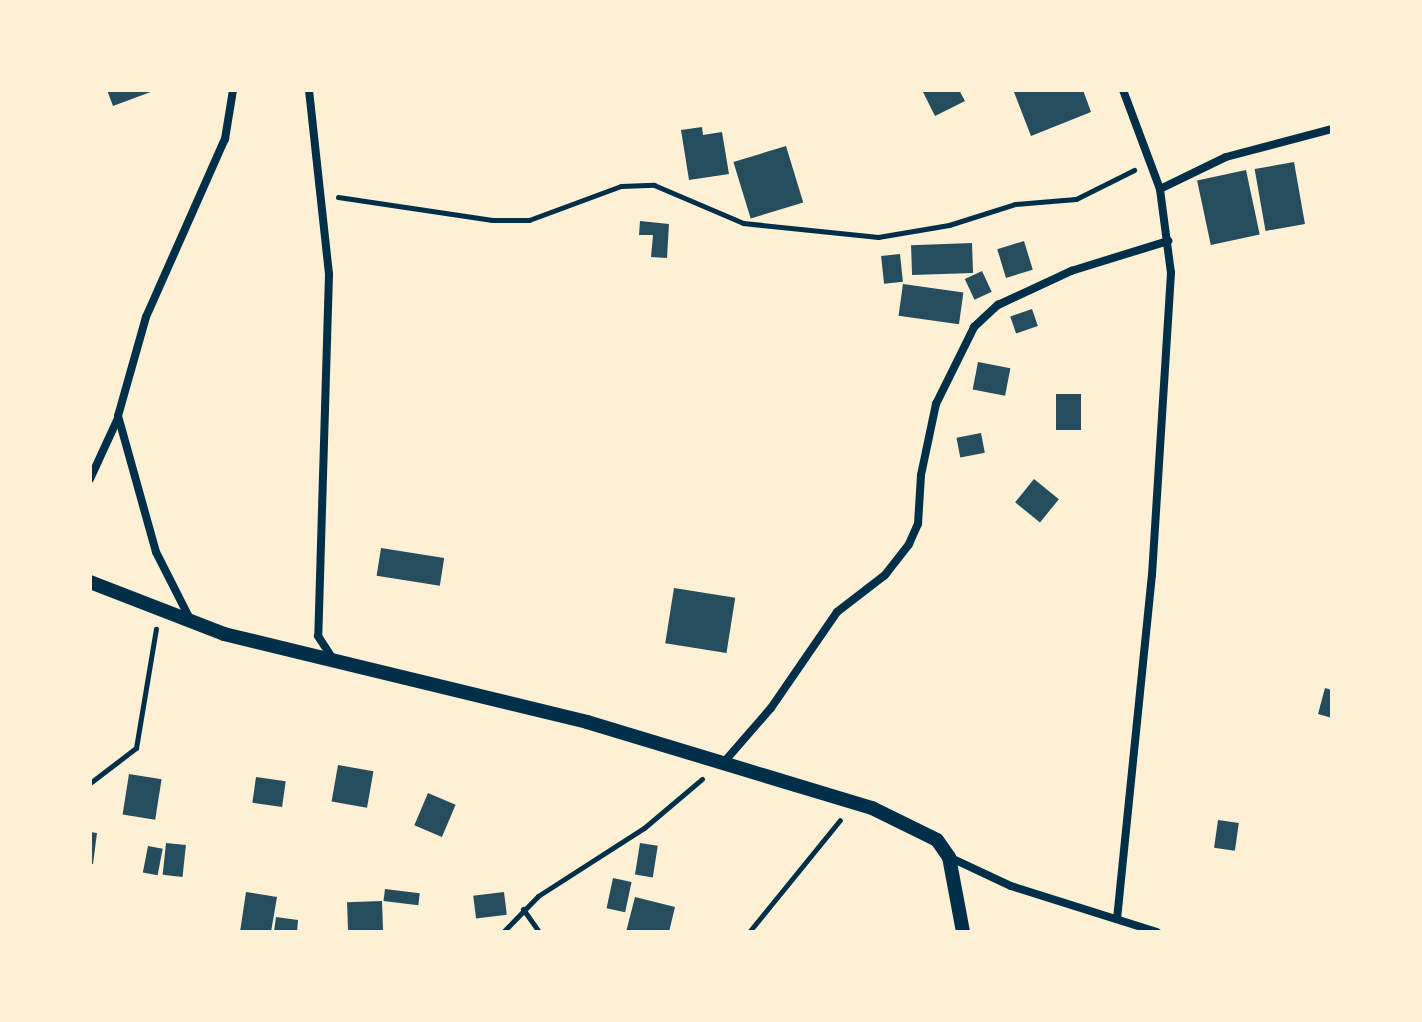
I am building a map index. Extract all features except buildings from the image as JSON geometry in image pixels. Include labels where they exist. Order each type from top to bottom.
[{"type":"street","points":[[90,479],[118,416],[141,329],[225,139],[233,90]]},
{"type":"street","points":[[309,90],[325,199],[328,401],[318,636],[334,660]]},
{"type":"street","points":[[1117,919],[1158,509],[1171,273],[1160,189],[1123,90]]},
{"type":"street","points":[[1160,189],[1226,157],[1332,129]]},
{"type":"street","points":[[724,762],[771,708],[837,612],[885,575],[909,544],[918,524],[921,475],[936,404],[974,327],[998,305],[1071,271],[1168,241]]},
{"type":"street","points":[[118,416],[156,552],[191,621]]},
{"type":"street","points":[[90,582],[191,621],[724,762],[858,803],[937,840],[949,857],[963,932]]},
{"type":"street","points":[[949,857],[1011,886],[1157,932]]},
{"type":"path","points":[[325,199],[364,197],[492,220],[529,220],[621,186],[654,185],[743,223],[878,237],[949,225],[1015,204],[1076,199],[1106,187],[1149,160]]},
{"type":"path","points":[[90,783],[136,748],[159,609]]},
{"type":"path","points":[[503,932],[523,909],[644,828],[724,762]]},
{"type":"path","points":[[749,932],[804,859],[858,803]]},
{"type":"path","points":[[523,909],[539,932]]}]
